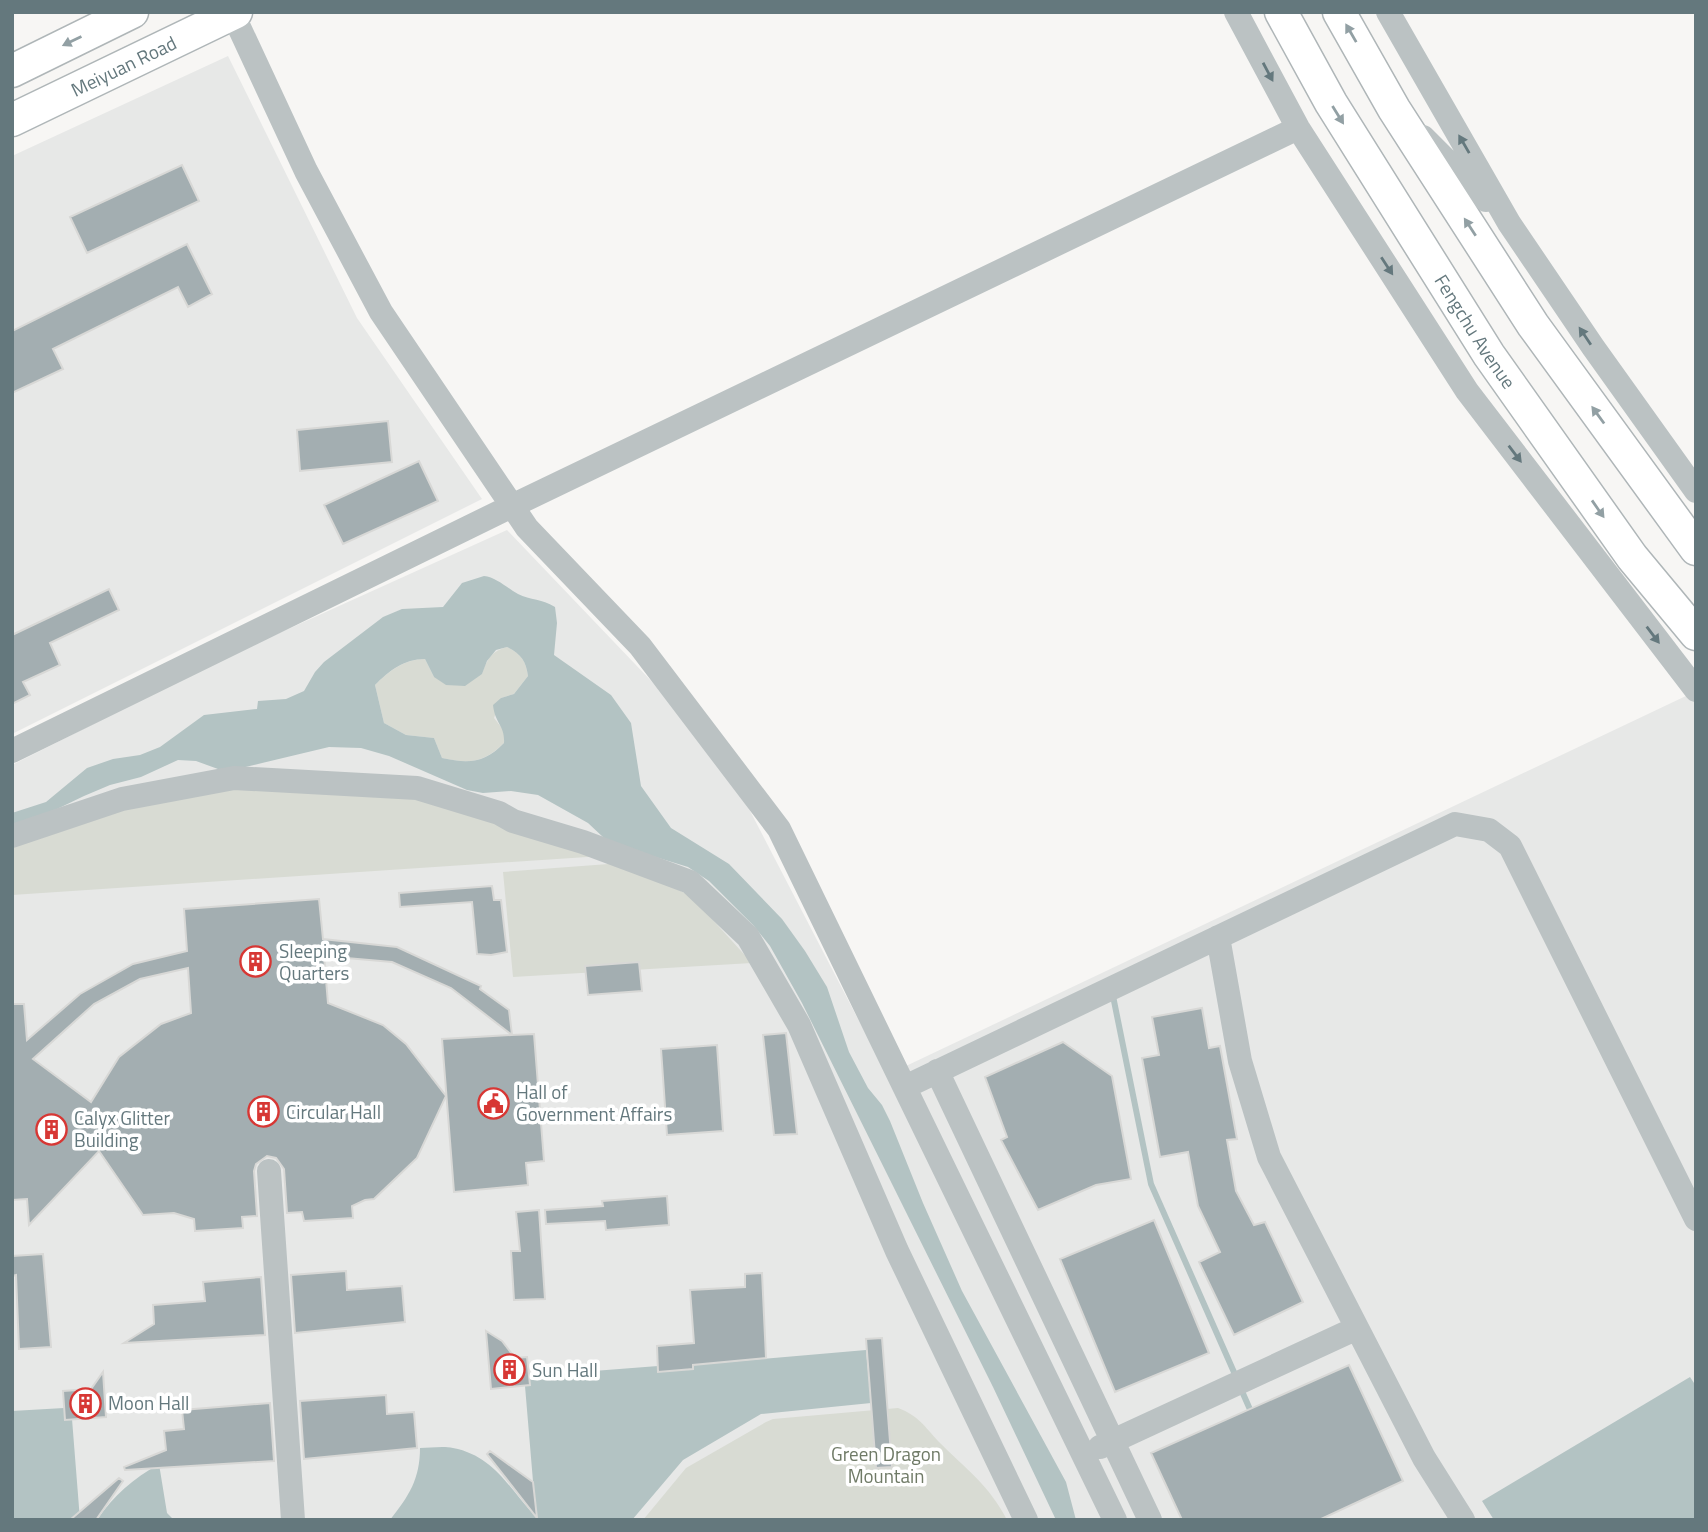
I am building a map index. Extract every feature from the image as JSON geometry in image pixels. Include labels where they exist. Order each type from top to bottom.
[{"type":"main road","points":[[12,71],[132,12]]},
{"type":"main road","name":"Fengchu Avenue","points":[[1281,12],[1331,103],[1489,355],[1632,557],[1696,634]]},
{"type":"main road","points":[[1339,12],[1394,109],[1533,325],[1696,550]]},
{"type":"main road","name":"Meiyuan Road","points":[[12,120],[234,13]]},
{"type":"street","points":[[1236,12],[1298,128],[1467,391],[1696,690]]},
{"type":"street","points":[[1388,12],[1509,223],[1696,491]]},
{"type":"street","points":[[234,13],[306,170],[381,312],[527,528],[640,646],[779,830],[1115,1520]]},
{"type":"street","points":[[1394,109],[1509,223]]},
{"type":"street","points":[[12,751],[512,506],[1298,128]]},
{"type":"street","points":[[12,836],[122,799],[234,778],[417,788],[499,813],[513,821],[583,842],[690,882],[748,937],[799,1025],[897,1251],[1026,1520]]},
{"type":"street","points":[[905,1087],[1455,824],[1489,830],[1510,845],[1696,1219]]},
{"type":"street","points":[[1218,937],[1240,1060],[1269,1157],[1424,1458],[1463,1520]]},
{"type":"street","points":[[937,1071],[1150,1520]]},
{"type":"street","points":[[270,1171],[293,1520]]},
{"type":"street","points":[[1083,1454],[1357,1328]]},
{"type":"shaded area","points":[[228,56],[357,318],[482,499],[12,734],[12,156]]},
{"type":"shaded area","points":[[507,530],[720,753],[887,1075],[1688,695],[1696,704],[1696,1520],[12,1520],[12,765],[220,660]]},
{"type":"shaded area","points":[[488,577],[518,594],[555,607],[557,623],[554,655],[611,695],[631,723],[641,786],[671,828],[729,864],[782,919],[805,951],[827,987],[849,1052],[890,1121],[962,1291],[1066,1482],[1076,1520],[1056,1520],[993,1387],[802,1003],[770,946],[709,881],[688,867],[623,847],[604,838],[588,823],[538,795],[467,790],[389,756],[361,748],[329,747],[237,769],[218,769],[196,761],[178,760],[141,777],[110,785],[28,823],[12,827],[12,813],[46,802],[87,768],[113,759],[140,755],[160,747],[204,715],[257,709],[258,701],[286,699],[304,691],[324,662],[383,617],[402,609],[443,607],[462,583]],"holes":[[[507,647],[522,658],[528,676],[514,694],[501,698],[493,705],[504,743],[490,755],[468,761],[442,758],[434,738],[406,735],[384,723],[375,685],[397,667],[410,661],[425,659],[434,677],[446,685],[465,686],[482,674],[487,661],[496,650]]]},
{"type":"shaded area","points":[[866,1350],[871,1403],[761,1414],[683,1460],[632,1520],[390,1520],[403,1503],[416,1478],[420,1448],[441,1447],[468,1452],[491,1466],[536,1517],[525,1386],[530,1385],[529,1376],[658,1366],[659,1372],[693,1369],[693,1365]]},
{"type":"shaded area","points":[[1690,1377],[1696,1386],[1696,1520],[1494,1520],[1482,1501]]},
{"type":"shaded area","points":[[64,1408],[72,1419],[80,1520],[12,1520],[12,1411]]},
{"type":"shaded area","points":[[159,1464],[167,1513],[174,1520],[97,1520],[125,1488]]},
{"type":"green space","points":[[507,647],[522,658],[528,676],[514,694],[501,698],[494,718],[505,732],[504,743],[490,755],[468,761],[442,758],[434,738],[406,735],[384,723],[375,685],[398,667],[425,659],[434,677],[482,674],[491,656]]},
{"type":"green space","points":[[234,778],[417,788],[617,855],[12,895],[12,836]]},
{"type":"green space","points":[[622,863],[691,896],[752,963],[513,977],[503,872]]},
{"type":"green space","name":"Green Dragon Mountain","points":[[898,1408],[921,1422],[976,1478],[993,1497],[1007,1520],[643,1520],[686,1468],[766,1422],[773,1419]]},
{"type":"building","points":[[182,165],[199,201],[87,253],[70,217]]},
{"type":"building","points":[[187,244],[212,294],[188,307],[178,287],[53,349],[63,369],[12,393],[12,331]]},
{"type":"building","points":[[388,421],[392,462],[300,471],[297,430]]},
{"type":"building","points":[[419,461],[438,501],[343,544],[324,505]]},
{"type":"building","points":[[109,589],[119,610],[50,643],[60,665],[23,682],[30,695],[12,704],[12,635]]},
{"type":"building","points":[[492,886],[494,900],[501,900],[507,952],[477,954],[472,902],[400,907],[399,893]]},
{"type":"building","name":"Circular Hall","points":[[319,899],[323,939],[397,947],[481,986],[480,989],[509,1010],[512,1035],[451,988],[392,962],[324,956],[328,1003],[383,1025],[406,1044],[446,1096],[417,1158],[374,1199],[352,1206],[353,1218],[304,1221],[302,1212],[287,1213],[284,1169],[276,1158],[267,1156],[256,1164],[254,1171],[257,1216],[242,1217],[243,1228],[195,1231],[194,1219],[174,1213],[143,1215],[99,1151],[29,1225],[27,1199],[12,1200],[12,1004],[24,1004],[27,1040],[80,994],[133,964],[187,951],[184,909]],"holes":[[[188,968],[191,1013],[161,1024],[119,1057],[91,1102],[33,1059],[94,1004],[140,979]]]},
{"type":"building","points":[[639,962],[642,991],[588,995],[585,966]]},
{"type":"building","points":[[1202,1008],[1209,1048],[1220,1046],[1237,1139],[1227,1140],[1236,1191],[1254,1225],[1265,1222],[1303,1302],[1234,1335],[1199,1262],[1220,1252],[1198,1206],[1188,1152],[1160,1157],[1142,1058],[1159,1055],[1152,1017]]},
{"type":"building","points":[[786,1033],[797,1134],[774,1135],[763,1035]]},
{"type":"building","name":"Hall of Government Affairs","points":[[534,1034],[544,1161],[526,1163],[528,1185],[454,1192],[442,1039]]},
{"type":"building","points":[[1063,1042],[1112,1076],[1131,1179],[1096,1185],[1038,1210],[1001,1140],[1007,1137],[985,1077]]},
{"type":"building","points":[[717,1045],[723,1131],[667,1135],[661,1049]]},
{"type":"building","points":[[667,1196],[669,1225],[606,1230],[605,1221],[546,1224],[545,1210],[603,1206],[602,1201]]},
{"type":"building","points":[[539,1210],[545,1299],[514,1300],[511,1251],[520,1251],[516,1212]]},
{"type":"building","points":[[1154,1220],[1209,1353],[1115,1392],[1060,1259]]},
{"type":"building","points":[[43,1254],[51,1347],[19,1349],[16,1275],[12,1276],[12,1256]]},
{"type":"building","points":[[346,1271],[347,1290],[402,1286],[405,1322],[295,1333],[291,1275]]},
{"type":"building","points":[[762,1273],[766,1358],[693,1365],[693,1369],[658,1372],[657,1346],[694,1343],[690,1290],[745,1287],[745,1274]]},
{"type":"building","points":[[261,1277],[265,1335],[124,1343],[154,1324],[153,1305],[205,1301],[203,1282]]},
{"type":"building","name":"Sun Hall","points":[[486,1331],[502,1341],[515,1358],[527,1357],[530,1385],[491,1389]]},
{"type":"building","points":[[882,1338],[892,1467],[876,1468],[866,1339]]},
{"type":"building","points":[[1349,1365],[1403,1481],[1319,1520],[1182,1520],[1151,1453]]},
{"type":"building","name":"Moon Hall","points":[[103,1372],[106,1417],[65,1420],[63,1391],[91,1389]]},
{"type":"building","points":[[386,1395],[387,1414],[414,1412],[417,1448],[304,1459],[300,1401]]},
{"type":"building","points":[[270,1403],[274,1461],[125,1470],[124,1467],[166,1450],[164,1431],[184,1429],[182,1410]]},
{"type":"building","points":[[490,1451],[533,1482],[537,1518],[487,1454]]},
{"type":"building","points":[[119,1478],[123,1481],[96,1520],[70,1520]]},
{"type":"waterway","points":[[1113,996],[1151,1184],[1237,1379]]},
{"type":"waterway","points":[[1241,1389],[1252,1414]]},
{"type":"place","name":"Sleeping Quarters","points":[[256,962]]},
{"type":"place","name":"Hall of Government Affairs","points":[[493,1103]]},
{"type":"place","name":"Circular Hall","points":[[263,1112]]},
{"type":"place","name":"Calyx Glitter Building","points":[[51,1129]]},
{"type":"place","name":"Sun Hall","points":[[509,1370]]},
{"type":"place","name":"Moon Hall","points":[[85,1403]]}]
